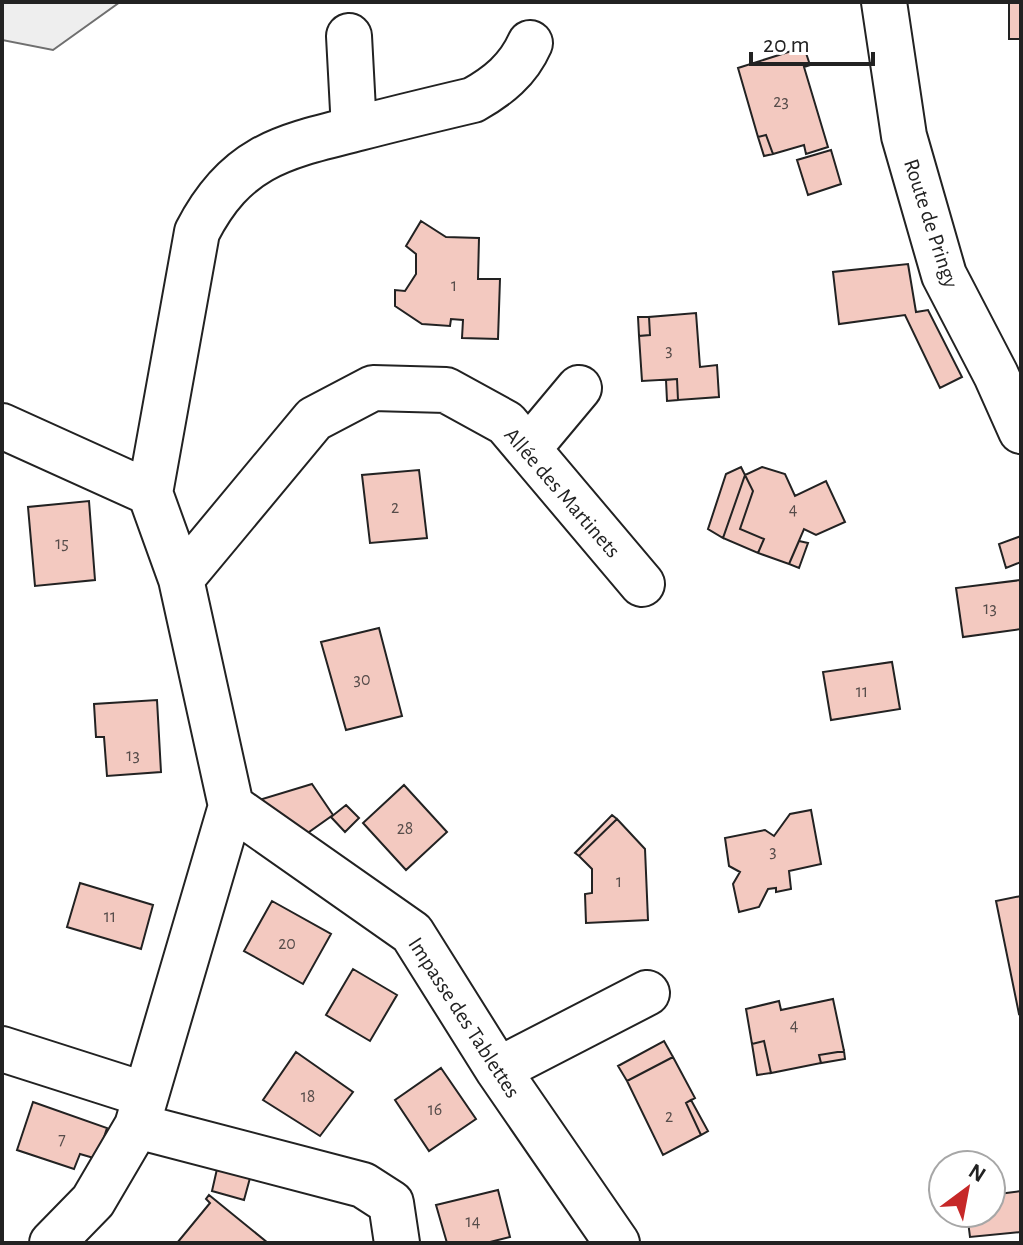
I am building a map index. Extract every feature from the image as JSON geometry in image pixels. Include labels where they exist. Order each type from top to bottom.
[{"type":"street","name":"Route de Pringy","points":[[884,2],[904,136],[944,275],[1020,429]]},
{"type":"street","points":[[349,36],[354,129]]},
{"type":"street","points":[[52,1243],[93,1201],[142,1110],[231,806],[181,579],[150,493],[197,232],[210,207],[234,180],[259,160],[293,144],[473,100],[495,87],[522,61],[530,43]]},
{"type":"street","name":"Allée des Martinets","points":[[181,579],[314,419],[373,388],[446,390],[506,423],[642,584]]},
{"type":"street","points":[[528,449],[579,388]]},
{"type":"street","points":[[2,426],[150,493]]},
{"type":"street","name":"Impasse des Tablettes","points":[[231,806],[412,933],[498,1070],[617,1243]]},
{"type":"street","points":[[498,1070],[647,993]]},
{"type":"street","points":[[2,1049],[142,1110],[363,1185],[391,1203],[397,1243]]},
{"type":"shaded area","points":[[2,2],[120,2],[53,50],[2,40]]},
{"type":"building","points":[[1009,2],[1021,2],[1021,39],[1009,39]]},
{"type":"building","points":[[804,47],[810,65],[804,67],[828,147],[806,154],[804,145],[773,154],[766,135],[758,137],[738,68]]},
{"type":"building","points":[[766,135],[773,154],[764,156],[758,137]]},
{"type":"building","points":[[831,150],[841,184],[808,195],[797,160]]},
{"type":"building","points":[[421,221],[446,237],[479,238],[478,279],[500,279],[498,339],[462,338],[463,320],[451,319],[450,326],[422,324],[395,306],[395,290],[405,291],[416,274],[416,254],[406,246]]},
{"type":"building","points":[[908,264],[916,312],[928,310],[962,377],[940,388],[905,315],[839,324],[833,272]]},
{"type":"building","points":[[696,313],[700,367],[717,365],[719,397],[678,400],[677,379],[642,381],[639,336],[650,335],[649,317]]},
{"type":"building","points":[[638,317],[649,317],[650,335],[639,336]]},
{"type":"building","points":[[677,379],[678,400],[667,401],[666,380]]},
{"type":"building","points":[[741,467],[745,475],[723,538],[708,529],[726,474]]},
{"type":"building","points":[[762,467],[785,474],[795,496],[826,481],[845,522],[816,535],[804,529],[789,564],[758,553],[764,539],[740,529],[753,491],[745,475]]},
{"type":"building","points":[[419,470],[427,538],[370,543],[362,475]]},
{"type":"building","points":[[745,475],[753,491],[740,529],[764,539],[758,553],[723,538]]},
{"type":"building","points":[[89,501],[95,580],[35,586],[28,507]]},
{"type":"building","points":[[1021,536],[1021,562],[1006,568],[999,544]]},
{"type":"building","points":[[799,541],[808,543],[799,568],[789,564]]},
{"type":"building","points":[[1021,580],[1021,629],[963,637],[956,588]]},
{"type":"building","points":[[379,628],[402,716],[346,730],[321,642]]},
{"type":"building","points":[[892,662],[900,709],[831,720],[823,672]]},
{"type":"building","points":[[157,700],[161,772],[107,776],[104,737],[96,737],[94,704]]},
{"type":"building","points":[[312,784],[333,815],[292,844],[259,800]]},
{"type":"building","points":[[404,785],[447,832],[406,870],[363,823]]},
{"type":"building","points":[[346,805],[359,818],[345,832],[331,817]]},
{"type":"building","points":[[811,810],[821,864],[789,871],[791,889],[776,892],[776,888],[768,889],[759,907],[739,912],[733,884],[740,872],[729,866],[725,838],[765,830],[774,836],[790,814]]},
{"type":"building","points":[[612,815],[617,819],[579,856],[575,853]]},
{"type":"building","points":[[617,819],[645,849],[648,920],[586,923],[585,894],[592,893],[592,869],[579,856]]},
{"type":"building","points":[[80,883],[153,905],[141,949],[67,927]]},
{"type":"building","points":[[1021,896],[1021,1013],[1019,1014],[996,901]]},
{"type":"building","points":[[272,901],[331,934],[303,984],[244,951]]},
{"type":"building","points":[[353,969],[397,995],[370,1041],[326,1015]]},
{"type":"building","points":[[833,999],[844,1051],[819,1055],[821,1063],[771,1073],[764,1041],[752,1044],[746,1009],[779,1001],[781,1010]]},
{"type":"building","points":[[664,1041],[673,1057],[627,1081],[618,1066]]},
{"type":"building","points":[[764,1041],[771,1073],[757,1075],[752,1044]]},
{"type":"building","points":[[844,1051],[845,1059],[821,1063],[819,1055]]},
{"type":"building","points":[[296,1052],[353,1092],[320,1136],[263,1100]]},
{"type":"building","points":[[673,1057],[695,1098],[686,1103],[701,1135],[663,1155],[627,1081]]},
{"type":"building","points":[[441,1068],[476,1119],[429,1151],[395,1100]]},
{"type":"building","points":[[691,1100],[708,1131],[701,1135],[686,1103]]},
{"type":"building","points":[[33,1102],[107,1128],[97,1159],[80,1154],[74,1169],[17,1150]]},
{"type":"building","points":[[217,1169],[250,1178],[244,1200],[212,1191]]},
{"type":"building","points":[[498,1190],[510,1237],[486,1243],[447,1243],[436,1205]]},
{"type":"building","points":[[1021,1191],[1021,1232],[970,1237],[969,1229],[1007,1229],[1007,1193]]},
{"type":"building","points":[[209,1195],[268,1243],[177,1243],[210,1203],[206,1199]]}]
